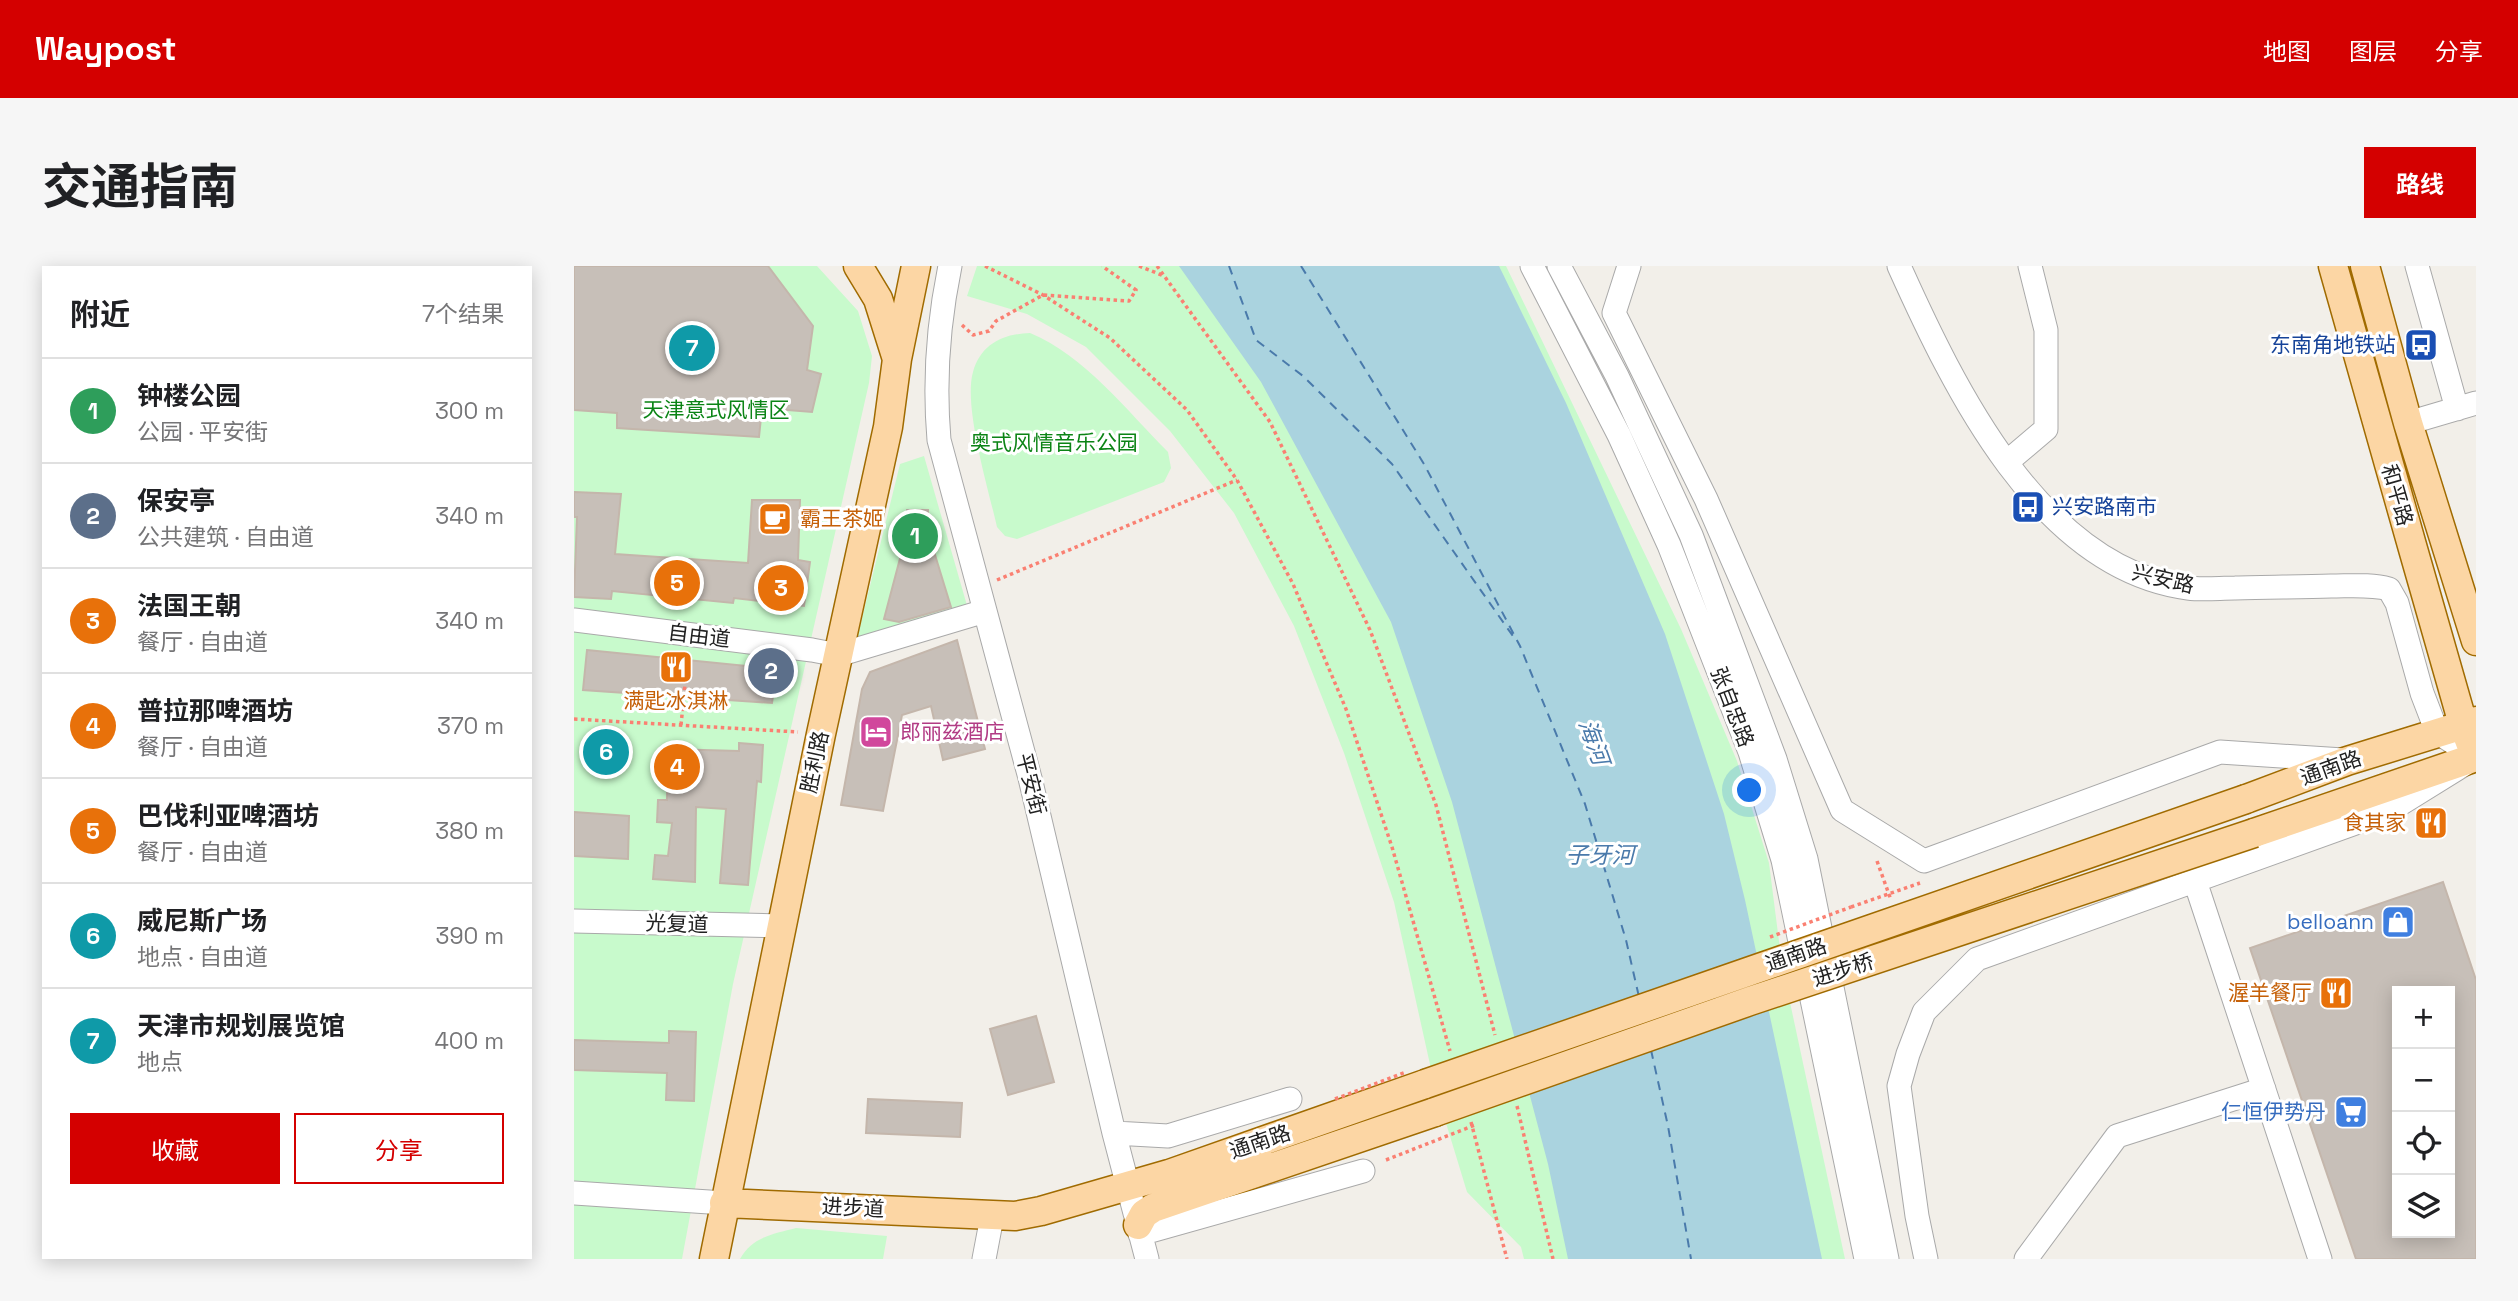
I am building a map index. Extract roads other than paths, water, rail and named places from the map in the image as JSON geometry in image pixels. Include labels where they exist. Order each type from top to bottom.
[{"type":"main road","points":[[858,266],[878,299],[897,359]]},
{"type":"main road","name":"胜利路","points":[[714,1259],[821,734],[888,428],[897,359],[916,266]]},
{"type":"main road","name":"和平路","points":[[2333,266],[2459,726],[2476,757]]},
{"type":"main road","name":"和平路","points":[[2365,266],[2409,423],[2476,640]]},
{"type":"main road","name":"通南路","points":[[1128,1187],[2246,799],[2347,761],[2459,726]]},
{"type":"main road","name":"通南路","points":[[2254,833],[2476,757]]},
{"type":"main road","name":"进步桥","points":[[1435,1112],[1750,1001],[2254,833]]},
{"type":"main road","name":"通南路","points":[[1139,1230],[1144,1214],[1153,1208],[1435,1112]]},
{"type":"main road","name":"进步道","points":[[724,1203],[992,1217],[1041,1211],[1128,1187]]},
{"type":"street","name":"平安街","points":[[950,266],[943,299],[935,394],[939,440],[1042,827],[1114,1133],[1147,1259]]},
{"type":"street","name":"张自忠路","points":[[1559,266],[1617,376],[1691,535],[1775,759],[1806,859],[1887,1259]]},
{"type":"street","points":[[1629,266],[1614,313],[1706,499],[1842,810],[1924,861],[2220,752],[2347,761]]},
{"type":"street","name":"兴安路","points":[[1899,266],[1950,375],[1976,419],[2044,507],[2081,542],[2122,569],[2188,588],[2360,586],[2389,589],[2397,603],[2422,693],[2459,726]]},
{"type":"street","points":[[2007,462],[2046,429],[2046,330],[2030,266]]},
{"type":"street","points":[[2409,423],[2467,406],[2417,266]]},
{"type":"street","name":"张自忠路","points":[[1539,268],[1669,545],[1750,752],[1783,860],[1866,1259]]},
{"type":"street","name":"自由道","points":[[574,620],[838,655],[985,611]]},
{"type":"street","points":[[1926,1259],[1917,1216],[1899,1086],[1924,1012],[1977,959],[2389,811],[2476,757]]},
{"type":"street","points":[[2196,881],[2320,1259]]},
{"type":"street","name":"光复道","points":[[574,921],[781,926]]},
{"type":"street","points":[[2026,1259],[2117,1136],[2264,1089]]},
{"type":"street","points":[[1114,1133],[1168,1136],[1290,1099]]},
{"type":"street","points":[[1139,1230],[1363,1171]]},
{"type":"street","name":"进步道","points":[[574,1193],[724,1203]]},
{"type":"street","points":[[984,1259],[992,1217]]},
{"type":"water","name":"子牙河","points":[[1179,266],[1499,266],[1566,403],[1665,634],[1724,814],[1822,1259],[1568,1259],[1548,1164],[1452,802],[1391,622],[1261,382]]},
{"type":"place","name":"东南角地铁站","points":[[2421,345]]},
{"type":"place","name":"天津市规划展览馆","points":[[692,348]]},
{"type":"place","name":"兴安路南市","points":[[2028,507]]},
{"type":"place","name":"霸王茶姬","points":[[775,519]]},
{"type":"place","name":"钟楼公园","points":[[915,536]]},
{"type":"place","name":"巴伐利亚啤酒坊","points":[[677,583]]},
{"type":"place","name":"法国王朝","points":[[781,588]]},
{"type":"place","name":"满匙冰淇淋","points":[[676,667]]},
{"type":"place","name":"保安亭","points":[[771,671]]},
{"type":"place","name":"郎丽兹酒店","points":[[876,732]]},
{"type":"place","name":"威尼斯广场","points":[[606,752]]},
{"type":"place","name":"普拉那啤酒坊","points":[[677,767]]},
{"type":"place","name":"食其家","points":[[2431,823]]},
{"type":"place","name":"belloann","points":[[2398,922]]},
{"type":"place","name":"渥羊餐厅","points":[[2336,993]]},
{"type":"place","name":"仁恒伊势丹","points":[[2351,1112]]},
{"type":"park label","name":"天津意式风情区","points":[[716,410]]},
{"type":"park label","name":"奥式风情音乐公园","points":[[1054,443]]},
{"type":"water label","name":"海河","points":[[1594,742]]}]
